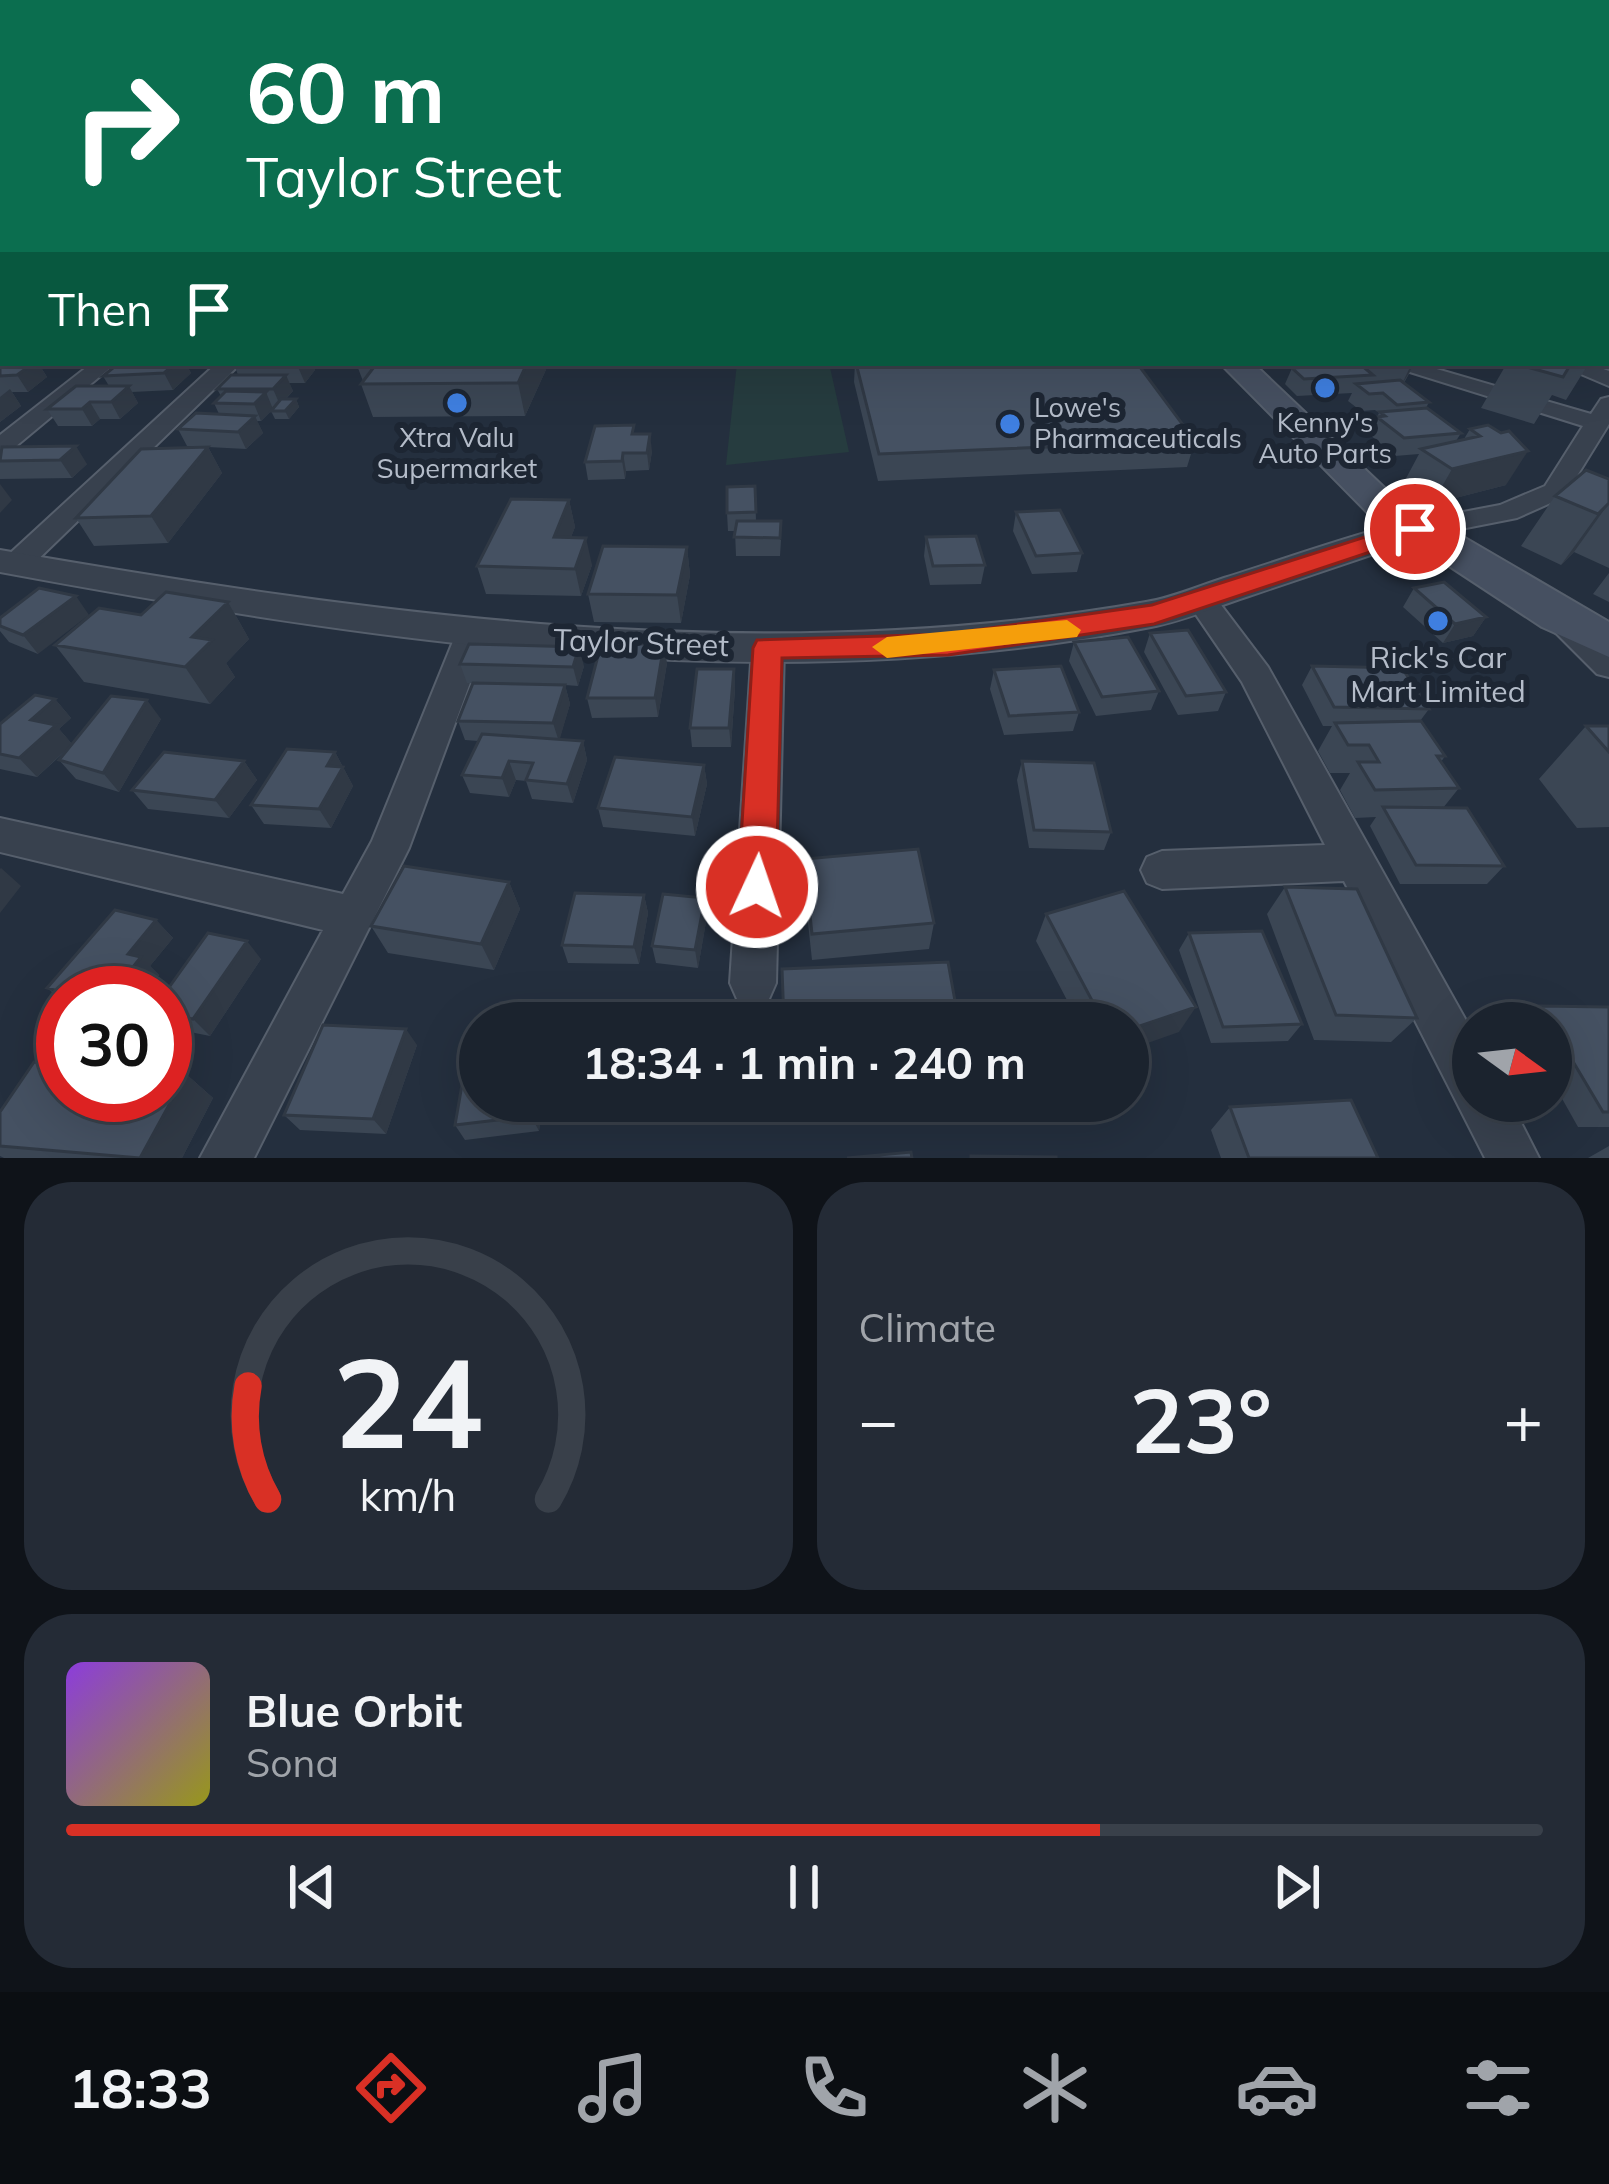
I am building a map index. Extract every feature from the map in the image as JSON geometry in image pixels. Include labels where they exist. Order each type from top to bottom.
[{"type":"main road","points":[[1247,366],[1358,485],[1415,529],[1558,616],[1609,641]]},
{"type":"street","points":[[0,447],[101,366]]},
{"type":"street","points":[[8,562],[227,366]]},
{"type":"street","points":[[1405,366],[1604,413],[1555,491],[1538,502],[1415,529]]},
{"type":"street","points":[[1574,366],[1609,379]]},
{"type":"street","name":"Taylor Street","points":[[8,562],[178,593],[472,634],[768,648],[948,644],[1116,621],[1201,601],[1415,529]]},
{"type":"street","points":[[1201,601],[1256,676],[1452,1043]]},
{"type":"street","points":[[1558,616],[1609,665]]},
{"type":"street","points":[[226,1158],[356,917],[472,634]]},
{"type":"street","points":[[753,983],[768,648]]},
{"type":"street","points":[[0,835],[356,917]]},
{"type":"street","points":[[1162,870],[1355,862]]},
{"type":"street","points":[[1494,1122],[1514,1158]]},
{"type":"green space","points":[[737,366],[830,366],[849,452],[726,465]]},
{"type":"building","points":[[0,366],[30,366],[17,375],[0,376]]},
{"type":"building","points":[[115,366],[172,366],[164,373],[103,376]]},
{"type":"building","points":[[375,366],[526,366],[518,383],[361,384]]},
{"type":"building","name":"Lowe's Pharmaceuticals","points":[[857,366],[1139,366],[1195,441],[879,454]]},
{"type":"building","points":[[1362,366],[1373,375],[1304,379],[1292,368]]},
{"type":"building","points":[[1524,366],[1569,367],[1563,377]]},
{"type":"building","points":[[231,375],[286,375],[273,389],[217,389]]},
{"type":"building","points":[[1400,380],[1429,402],[1397,405],[1383,393],[1369,394],[1356,384]]},
{"type":"building","points":[[76,386],[129,386],[111,402],[90,402],[82,409],[47,409]]},
{"type":"building","points":[[226,391],[266,392],[254,404],[214,403]]},
{"type":"building","points":[[281,399],[296,399],[285,411],[271,411]]},
{"type":"building","points":[[1427,408],[1461,433],[1404,438],[1377,417],[1385,416],[1380,412]]},
{"type":"building","points":[[196,413],[255,416],[238,432],[178,429]]},
{"type":"building","points":[[634,425],[632,434],[650,434],[647,453],[623,453],[622,461],[585,462],[595,426]]},
{"type":"building","points":[[1488,425],[1501,433],[1509,431],[1528,451],[1452,469],[1421,449],[1480,436],[1470,429]]},
{"type":"building","points":[[76,446],[60,460],[0,461],[2,447]]},
{"type":"building","points":[[208,447],[151,516],[76,518],[141,449]]},
{"type":"building","points":[[1586,470],[1609,479],[1609,503],[1598,514],[1555,496]]},
{"type":"building","points":[[755,486],[756,512],[727,513],[727,487]]},
{"type":"building","points":[[511,499],[569,500],[554,537],[586,538],[575,569],[477,566]]},
{"type":"building","points":[[1060,510],[1082,553],[1036,556],[1016,512]]},
{"type":"building","points":[[737,521],[781,521],[780,538],[734,537]]},
{"type":"building","points":[[976,536],[985,565],[933,566],[926,537]]},
{"type":"building","points":[[603,546],[687,547],[677,595],[588,594]]},
{"type":"building","points":[[1444,582],[1486,617],[1455,624],[1414,588]]},
{"type":"building","points":[[39,588],[76,596],[23,635],[0,626],[0,618]]},
{"type":"building","points":[[166,592],[228,602],[192,637],[212,640],[185,667],[55,645],[99,608],[141,615]]},
{"type":"building","points":[[1188,630],[1226,692],[1186,696],[1150,633]]},
{"type":"building","points":[[1128,637],[1159,691],[1102,697],[1074,642]]},
{"type":"building","points":[[469,644],[579,647],[573,667],[460,664]]},
{"type":"building","points":[[601,644],[664,644],[655,698],[587,698]]},
{"type":"building","points":[[1061,666],[1079,712],[1009,716],[994,670]]},
{"type":"building","points":[[1312,666],[1402,668],[1429,709],[1334,707]]},
{"type":"building","points":[[697,669],[734,669],[729,728],[690,728]]},
{"type":"building","points":[[473,683],[565,685],[553,723],[458,721]]},
{"type":"building","points":[[35,695],[55,699],[31,720],[56,725],[19,758],[0,754],[0,724]]},
{"type":"building","points":[[111,696],[147,700],[103,773],[59,760]]},
{"type":"building","points":[[1421,721],[1445,756],[1437,756],[1459,788],[1375,790],[1358,762],[1379,762],[1369,745],[1348,745],[1335,723]]},
{"type":"building","points":[[1586,726],[1609,726],[1609,752]]},
{"type":"building","points":[[482,734],[583,741],[567,784],[526,780],[533,763],[509,761],[502,778],[462,775]]},
{"type":"building","points":[[287,749],[335,752],[327,766],[343,767],[319,809],[251,805]]},
{"type":"building","points":[[164,752],[244,761],[215,800],[132,790]]},
{"type":"building","points":[[615,757],[704,765],[692,817],[598,808]]},
{"type":"building","points":[[1022,761],[1094,763],[1111,832],[1034,830]]},
{"type":"building","points":[[1383,807],[1467,808],[1504,866],[1416,865]]},
{"type":"building","points":[[918,849],[934,923],[812,934],[804,859]]},
{"type":"building","points":[[404,866],[509,882],[481,944],[371,926]]},
{"type":"building","points":[[1285,887],[1357,889],[1417,1018],[1336,1015]]},
{"type":"building","points":[[1124,891],[1196,1007],[1149,1023],[1149,1002],[1093,1002],[1046,914]]},
{"type":"building","points":[[575,893],[644,895],[634,947],[562,945]]},
{"type":"building","points":[[663,894],[705,898],[695,950],[652,946]]},
{"type":"building","points":[[115,910],[156,920],[128,954],[141,957],[134,966],[66,966]]},
{"type":"building","points":[[1262,931],[1302,1024],[1223,1027],[1189,933]]},
{"type":"building","points":[[208,933],[247,941],[193,1019],[192,966],[184,966]]},
{"type":"building","points":[[948,962],[955,1002],[783,1002],[782,969]]},
{"type":"building","points":[[1572,1006],[1609,1007],[1609,1112],[1603,1112],[1572,1060]]},
{"type":"building","points":[[323,1025],[406,1029],[373,1119],[284,1115]]},
{"type":"building","points":[[34,1062],[36,1122],[160,1122],[140,1158],[0,1146],[0,1112]]},
{"type":"building","points":[[1351,1100],[1378,1158],[1249,1158],[1230,1107]]},
{"type":"building","points":[[911,1152],[912,1158],[847,1158]]},
{"type":"building","points":[[1056,1157],[1056,1158],[971,1158]]},
{"type":"slow traffic","points":[[887,647],[1067,630]]},
{"type":"place","name":"Kenny's Auto Parts","points":[[1325,388]]},
{"type":"place","name":"Xtra Valu Supermarket","points":[[457,403]]},
{"type":"place","name":"Lowe's Pharmaceuticals","points":[[1010,424]]},
{"type":"place","name":"Rick's Car Mart Limited","points":[[1438,621]]},
{"type":"route","points":[[757,887],[768,648],[948,644],[1154,614],[1415,529]]}]
